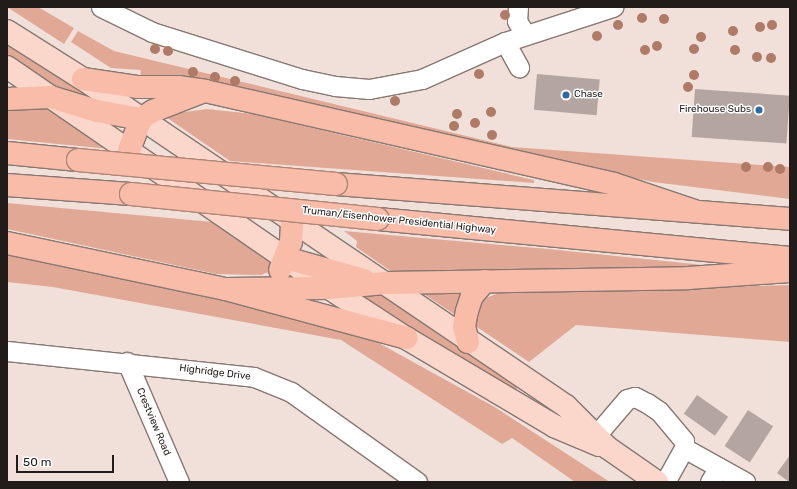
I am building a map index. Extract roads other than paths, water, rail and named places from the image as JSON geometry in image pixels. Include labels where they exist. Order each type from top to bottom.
[{"type":"highway","points":[[83,79],[138,87],[178,87],[205,91],[614,184],[694,211]]},
{"type":"highway","points":[[128,150],[141,119],[153,111],[205,91]]},
{"type":"highway","points":[[7,99],[51,97],[97,110],[141,119]]},
{"type":"highway","points":[[7,153],[336,184],[790,219]]},
{"type":"highway","name":"Truman/Eisenhower Presidential Highway","points":[[7,185],[131,194],[790,258]]},
{"type":"highway","points":[[260,288],[276,277],[286,258],[291,242],[292,220]]},
{"type":"highway","points":[[12,245],[225,289],[406,338]]},
{"type":"highway","points":[[286,258],[354,278],[386,283]]},
{"type":"highway","points":[[225,289],[329,288],[386,283],[688,278],[790,271]]},
{"type":"highway","points":[[468,342],[464,326],[467,311],[472,296],[485,281]]},
{"type":"main road","points":[[7,31],[83,79],[386,283],[468,342],[566,406],[598,442]]},
{"type":"main road","points":[[7,67],[329,288],[406,338],[554,426],[598,442],[657,482]]},
{"type":"street","points":[[101,7],[138,26],[158,34],[302,79],[355,88],[386,87],[422,79],[525,34],[613,7]]},
{"type":"street","points":[[518,7],[517,21],[525,34]]},
{"type":"street","points":[[505,42],[519,67]]},
{"type":"street","name":"Highridge Drive","points":[[7,351],[127,362],[254,377],[291,392],[412,481]]},
{"type":"street","name":"Crestview Road","points":[[127,362],[179,482]]},
{"type":"street","points":[[598,442],[621,403],[635,397],[659,411],[684,441],[684,448],[665,482]]},
{"type":"street","points":[[684,448],[714,475],[745,482]]},
{"type":"place","name":"Chase","points":[[566,95]]},
{"type":"place","name":"Firehouse Subs","points":[[759,110]]}]
